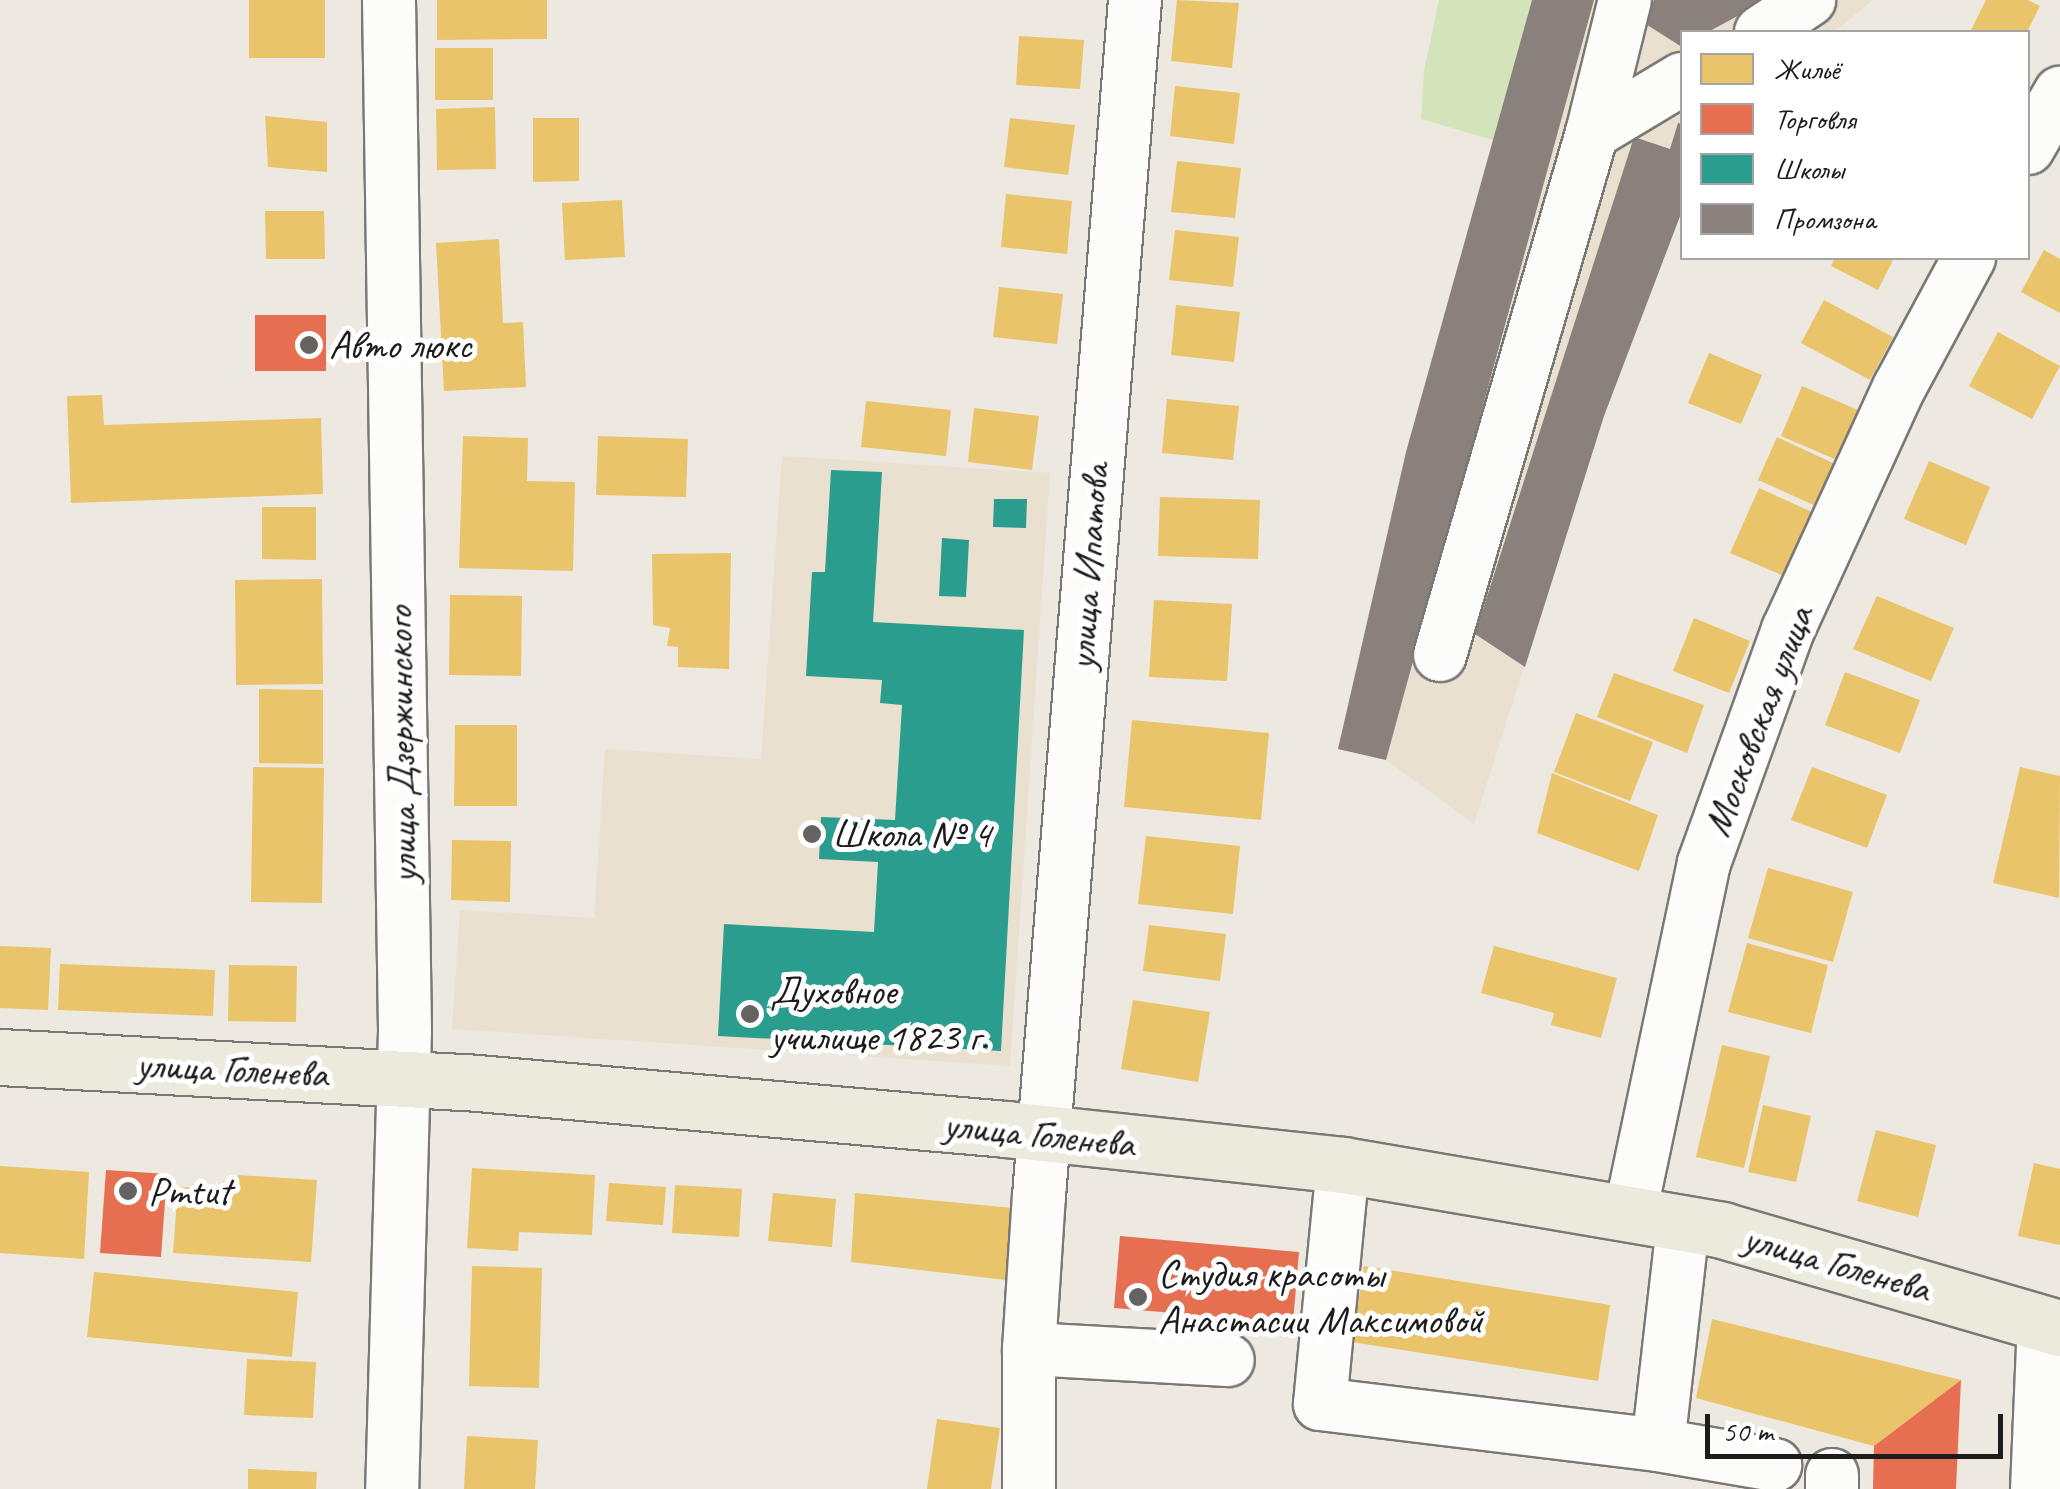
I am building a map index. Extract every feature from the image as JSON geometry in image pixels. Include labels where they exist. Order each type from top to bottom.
[{"type":"main road","name":"улица Голенева","points":[[0,1057],[404,1078],[1045,1134],[1343,1165],[1683,1224],[1804,1252],[2052,1326]]},
{"type":"street","name":"улица Дзержинского","points":[[389,0],[404,1078],[392,1489]]},
{"type":"street","name":"улица Ипатова","points":[[1029,1489],[1030,1349],[1045,1134],[1135,0]]},
{"type":"street","points":[[1440,655],[1592,133],[1625,0]]},
{"type":"street","points":[[1592,133],[1680,80]]},
{"type":"street","points":[[2030,145],[2060,93]]},
{"type":"street","name":"Московская улица","points":[[1630,1214],[1656,1075],[1704,864],[1788,630],[1900,388],[1968,260]]},
{"type":"street","points":[[1343,1165],[1320,1404],[1658,1446],[1775,1465]]},
{"type":"street","points":[[1658,1446],[1683,1224]]},
{"type":"street","points":[[2037,1489],[2052,1326]]},
{"type":"street","points":[[1030,1349],[1228,1360]]},
{"type":"shaded area","points":[[1532,0],[1873,0],[1836,30],[1680,30],[1680,216],[1604,416],[1474,824],[1386,760],[1338,749]]},
{"type":"shaded area","name":"Школа № 4","points":[[782,456],[1050,473],[1010,1066],[452,1029],[460,910],[594,918],[605,749],[761,759]]},
{"type":"green space","points":[[1439,0],[1532,0],[1493,140],[1421,119],[1424,71]]},
{"type":"building: Жильё","points":[[249,0],[325,0],[325,58],[249,58]]},
{"type":"building: Жильё","points":[[437,0],[547,0],[547,39],[437,40]]},
{"type":"building: Жильё","points":[[1177,0],[1239,3],[1232,68],[1171,61]]},
{"type":"building: Жильё","points":[[1986,0],[2028,0],[2040,6],[2028,30],[1971,30]]},
{"type":"building: Жильё","points":[[1019,36],[1084,40],[1080,89],[1016,85]]},
{"type":"building: Жильё","points":[[435,48],[493,48],[493,100],[435,100]]},
{"type":"building: Жильё","points":[[1175,86],[1240,93],[1234,144],[1170,136]]},
{"type":"building: Жильё","points":[[495,107],[496,169],[437,170],[436,109]]},
{"type":"building: Жильё","points":[[265,116],[327,122],[327,172],[268,167]]},
{"type":"building: Жильё","points":[[533,118],[579,118],[579,181],[533,182]]},
{"type":"building: Жильё","points":[[1010,118],[1075,125],[1068,175],[1004,167]]},
{"type":"building: Жильё","points":[[1177,161],[1241,168],[1235,218],[1171,212]]},
{"type":"building: Жильё","points":[[1006,194],[1072,201],[1067,254],[1001,247]]},
{"type":"building: Жильё","points":[[622,200],[625,257],[565,260],[562,203]]},
{"type":"building: Жильё","points":[[265,211],[324,211],[325,259],[266,259]]},
{"type":"building: Жильё","points":[[1175,230],[1239,237],[1233,287],[1169,280]]},
{"type":"building: Жильё","points":[[499,239],[503,323],[523,322],[526,387],[444,391],[436,243]]},
{"type":"building: Жильё","points":[[2044,250],[2060,259],[2060,313],[2021,292]]},
{"type":"building: Жильё","points":[[1834,260],[1893,260],[1878,290],[1831,266]]},
{"type":"building: Жильё","points":[[999,287],[1063,294],[1057,344],[993,337]]},
{"type":"building: Жильё","points":[[1824,300],[1893,337],[1870,380],[1801,343]]},
{"type":"building: Жильё","points":[[1176,305],[1240,312],[1234,362],[1171,355]]},
{"type":"building: Жильё","points":[[1998,332],[2060,366],[2032,419],[1969,386]]},
{"type":"building: Жильё","points":[[1709,353],[1762,375],[1741,424],[1688,403]]},
{"type":"building: Жильё","points":[[1802,386],[1858,410],[1837,460],[1781,436]]},
{"type":"building: Жильё","points":[[102,395],[104,425],[321,418],[323,494],[71,503],[67,396]]},
{"type":"building: Жильё","points":[[1167,399],[1239,406],[1233,460],[1162,453]]},
{"type":"building: Жильё","points":[[866,401],[951,410],[946,456],[861,447]]},
{"type":"building: Жильё","points":[[974,408],[1039,416],[1032,470],[968,462]]},
{"type":"building: Жильё","points":[[463,436],[528,438],[527,481],[575,482],[573,571],[459,568]]},
{"type":"building: Жильё","points":[[598,436],[688,439],[686,497],[596,495]]},
{"type":"building: Жильё","points":[[1777,437],[1835,464],[1816,506],[1758,480]]},
{"type":"building: Жильё","points":[[1929,461],[1990,487],[1966,545],[1904,519]]},
{"type":"building: Жильё","points":[[1759,488],[1812,512],[1784,576],[1730,553]]},
{"type":"building: Жильё","points":[[1160,497],[1260,500],[1258,559],[1158,556]]},
{"type":"building: Жильё","points":[[262,507],[316,507],[316,560],[262,559]]},
{"type":"building: Жильё","points":[[731,553],[729,669],[678,667],[678,647],[667,646],[670,628],[653,625],[652,554]]},
{"type":"building: Жильё","points":[[322,579],[323,684],[236,685],[235,580]]},
{"type":"building: Жильё","points":[[450,595],[522,596],[521,676],[449,675]]},
{"type":"building: Жильё","points":[[1877,596],[1954,628],[1931,681],[1853,649]]},
{"type":"building: Жильё","points":[[1154,600],[1232,604],[1227,681],[1149,677]]},
{"type":"building: Жильё","points":[[1694,618],[1750,641],[1729,693],[1673,671]]},
{"type":"building: Жильё","points":[[1845,672],[1920,700],[1900,753],[1825,725]]},
{"type":"building: Жильё","points":[[1614,673],[1704,705],[1687,753],[1597,717]]},
{"type":"building: Жильё","points":[[259,689],[323,690],[323,764],[259,763]]},
{"type":"building: Жильё","points":[[1576,713],[1653,742],[1630,801],[1554,772]]},
{"type":"building: Жильё","points":[[1132,720],[1269,733],[1261,820],[1124,807]]},
{"type":"building: Жильё","points":[[455,725],[517,725],[517,806],[454,806]]},
{"type":"building: Жильё","points":[[253,767],[324,768],[322,903],[251,902]]},
{"type":"building: Жильё","points":[[1812,767],[1887,795],[1867,848],[1791,820]]},
{"type":"building: Жильё","points":[[2020,767],[2060,776],[2059,898],[1993,883]]},
{"type":"building: Жильё","points":[[1552,773],[1658,815],[1639,871],[1537,833]]},
{"type":"building: Жильё","points":[[1146,836],[1240,846],[1233,914],[1138,904]]},
{"type":"building: Жильё","points":[[452,840],[511,841],[510,902],[451,900]]},
{"type":"building: Жильё","points":[[1768,868],[1853,892],[1833,962],[1748,938]]},
{"type":"building: Жильё","points":[[1149,925],[1226,934],[1220,981],[1143,971]]},
{"type":"building: Жильё","points":[[1747,943],[1828,965],[1811,1033],[1728,1012]]},
{"type":"building: Жильё","points":[[0,946],[51,948],[48,1010],[0,1008]]},
{"type":"building: Жильё","points":[[1494,946],[1617,978],[1601,1038],[1551,1025],[1554,1013],[1481,993]]},
{"type":"building: Жильё","points":[[60,964],[215,970],[213,1016],[58,1010]]},
{"type":"building: Жильё","points":[[229,965],[297,966],[296,1022],[228,1021]]},
{"type":"building: Жильё","points":[[1133,1000],[1210,1012],[1198,1082],[1121,1069]]},
{"type":"building: Жильё","points":[[1722,1045],[1770,1056],[1744,1168],[1696,1157]]},
{"type":"building: Жильё","points":[[1763,1105],[1811,1116],[1796,1182],[1748,1172]]},
{"type":"building: Жильё","points":[[1876,1130],[1936,1145],[1918,1217],[1857,1201]]},
{"type":"building: Жильё","points":[[2034,1163],[2060,1169],[2060,1245],[2018,1236]]},
{"type":"building: Жильё","points":[[0,1166],[89,1172],[84,1259],[0,1253]]},
{"type":"building: Жильё","points":[[472,1168],[595,1175],[592,1235],[519,1232],[518,1251],[467,1248]]},
{"type":"building: Жильё","points":[[238,1175],[317,1180],[311,1262],[173,1253],[178,1187],[237,1190]]},
{"type":"building: Жильё","points":[[609,1183],[666,1187],[663,1225],[606,1221]]},
{"type":"building: Жильё","points":[[675,1185],[742,1189],[739,1237],[672,1233]]},
{"type":"building: Жильё","points":[[773,1193],[836,1199],[832,1247],[768,1241]]},
{"type":"building: Жильё","points":[[855,1193],[1013,1208],[1006,1280],[851,1262]]},
{"type":"building: Жильё","points":[[472,1266],[542,1268],[539,1388],[469,1386]]},
{"type":"building: Жильё","points":[[1364,1266],[1610,1305],[1598,1381],[1352,1342]]},
{"type":"building: Жильё","points":[[94,1272],[298,1292],[292,1357],[87,1337]]},
{"type":"building: Жильё","points":[[1712,1319],[1961,1380],[1874,1446],[1696,1398]]},
{"type":"building: Жильё","points":[[247,1359],[316,1362],[313,1418],[244,1415]]},
{"type":"building: Жильё","points":[[937,1419],[1000,1428],[991,1489],[927,1489]]},
{"type":"building: Жильё","points":[[467,1436],[538,1440],[535,1489],[464,1489]]},
{"type":"building: Жильё","points":[[248,1469],[317,1472],[316,1489],[248,1489]]},
{"type":"building: Торговля","points":[[255,315],[326,315],[326,371],[255,371]]},
{"type":"building: Торговля","points":[[106,1170],[167,1174],[161,1257],[100,1253]]},
{"type":"building: Торговля","points":[[1120,1236],[1299,1252],[1293,1323],[1114,1308]]},
{"type":"building: Торговля","points":[[1961,1380],[1956,1489],[1873,1489],[1874,1446]]},
{"type":"building: Школы","points":[[831,470],[882,472],[873,622],[1024,630],[1001,1051],[718,1036],[724,924],[874,932],[878,862],[819,859],[821,817],[895,820],[902,705],[880,703],[882,680],[806,676],[812,572],[825,572]]},
{"type":"building: Школы","points":[[994,499],[1027,499],[1026,528],[993,527]]},
{"type":"building: Школы","points":[[942,538],[969,540],[966,597],[939,596]]},
{"type":"building: Промзона","points":[[1532,0],[1594,0],[1386,760],[1338,749],[1406,452]]},
{"type":"building: Промзона","points":[[1654,0],[1767,0],[1712,30],[1680,30],[1680,46],[1644,23]]},
{"type":"building: Промзона","points":[[1680,124],[1680,216],[1604,416],[1525,667],[1475,634],[1634,137],[1670,149]]},
{"type":"place","name":"Авто люкс","points":[[309,345]]},
{"type":"place","name":"Школа № 4","points":[[812,834]]},
{"type":"place","name":"Духовное училище 1823 г.","points":[[750,1014]]},
{"type":"place","name":"Pmtut","points":[[128,1191]]},
{"type":"place","name":"Студия красоты Анастасии Максимовой","points":[[1138,1297]]}]
